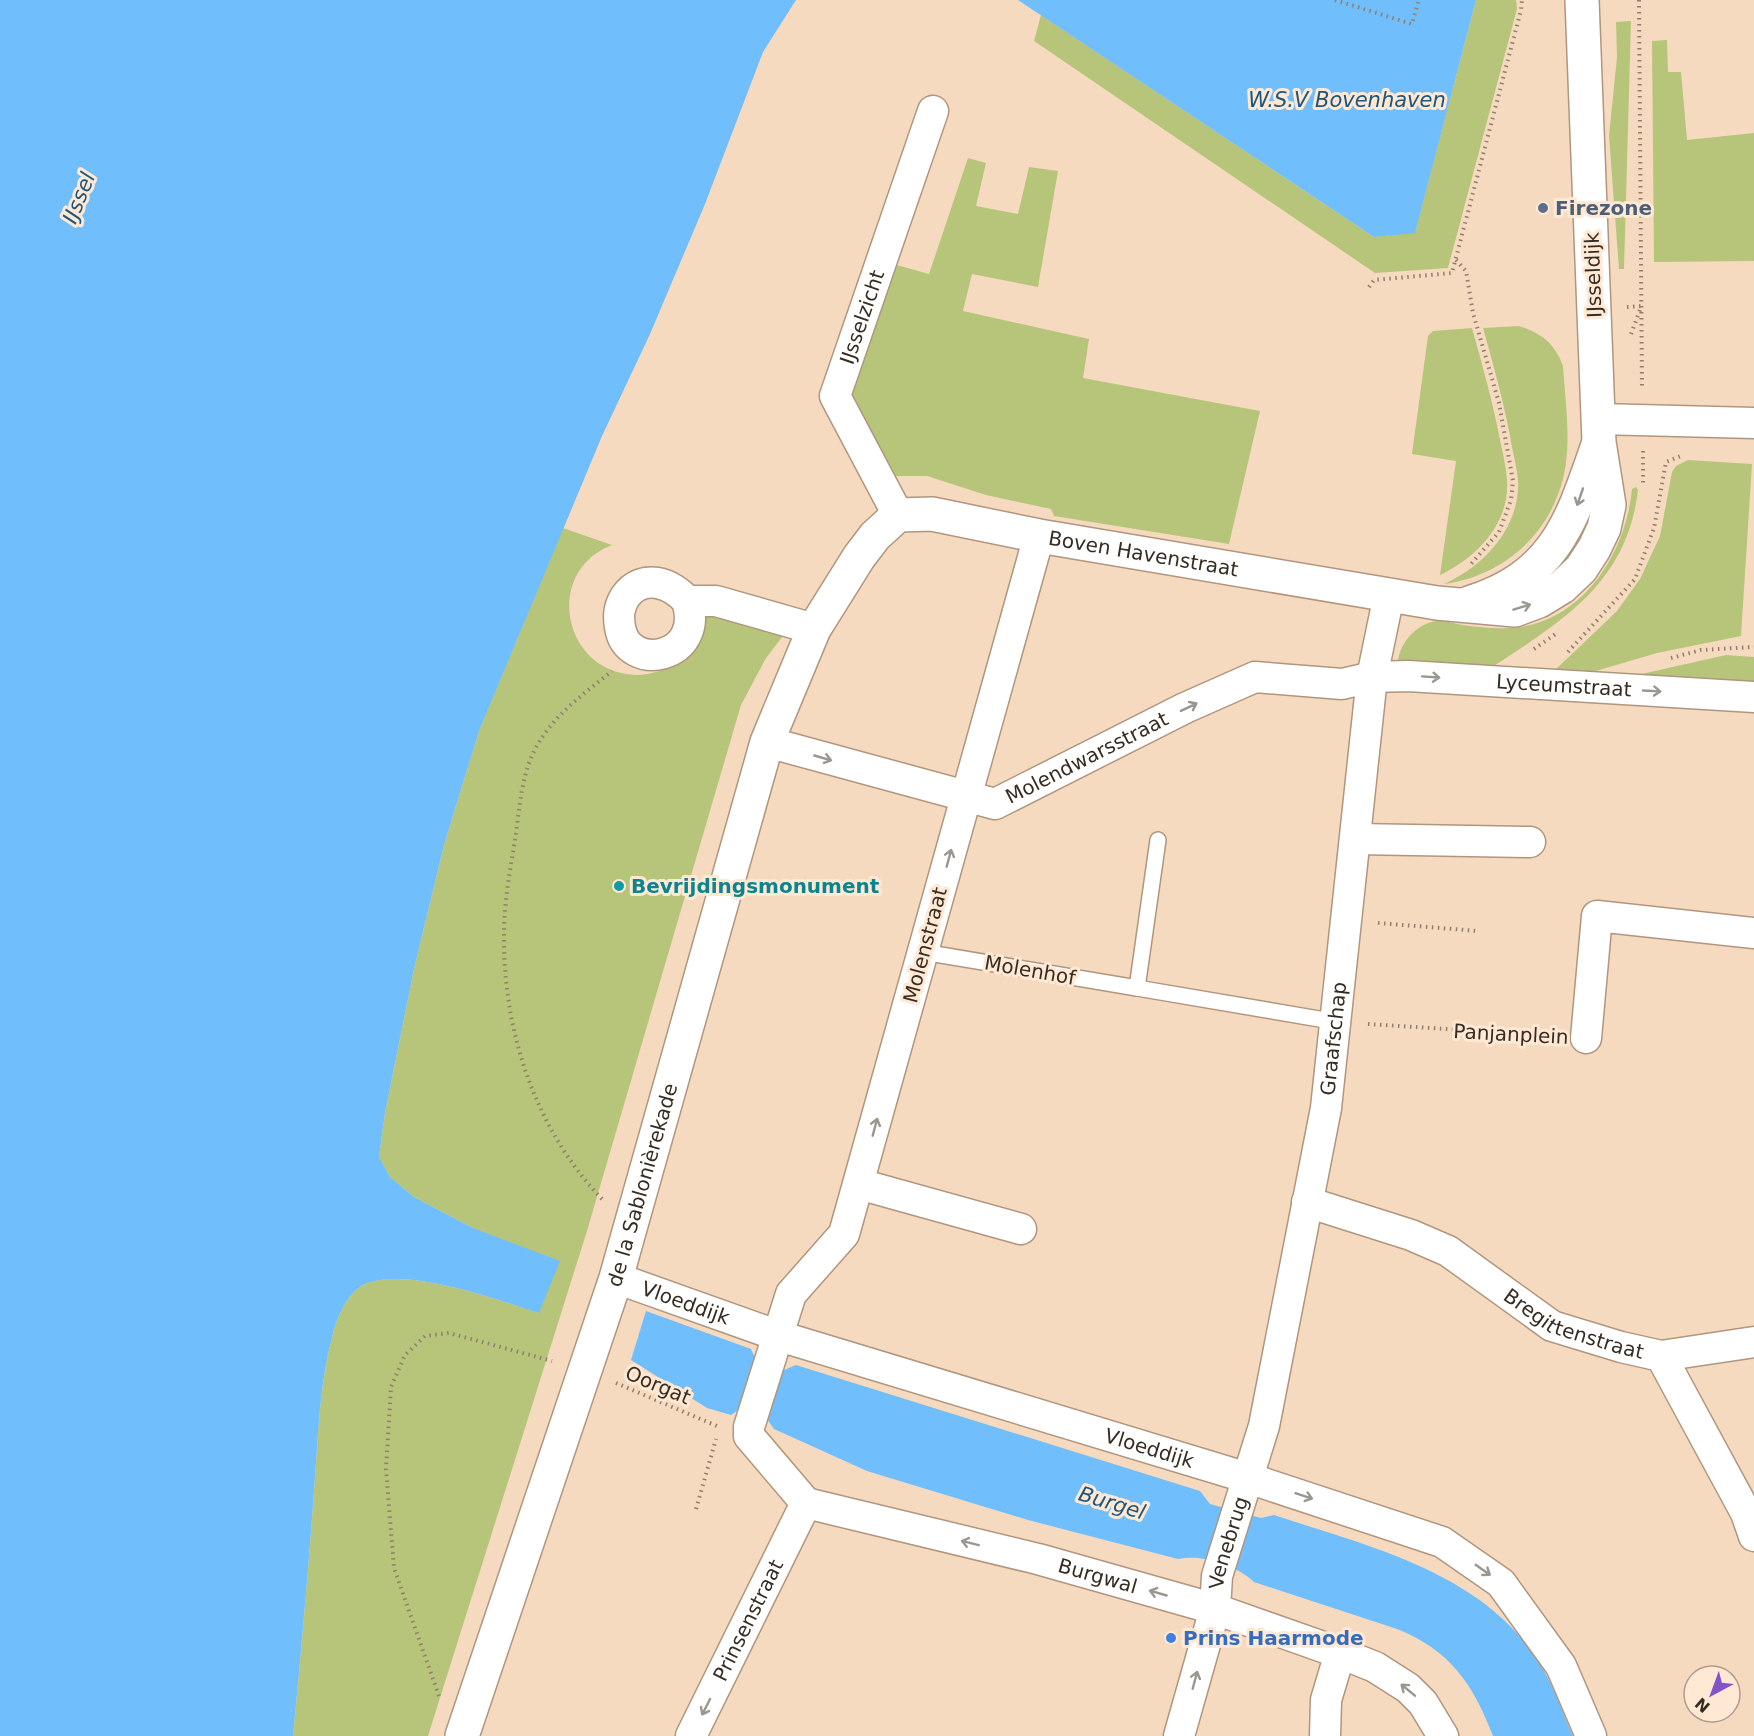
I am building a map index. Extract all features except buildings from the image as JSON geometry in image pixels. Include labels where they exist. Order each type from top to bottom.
[{"type":"street","name":"IJsseldijk","points":[[1389,595],[1464,604],[1489,597],[1534,568],[1552,549],[1574,513],[1599,430],[1582,0]]},
{"type":"street","name":"IJsselzicht","points":[[898,515],[836,396],[933,111]]},
{"type":"street","points":[[1599,430],[1642,419],[1754,423]]},
{"type":"street","name":"Boven Havenstraat","points":[[898,515],[932,514],[1039,536],[1389,595]]},
{"type":"street","name":"de la Sablonièrekade","points":[[463,1731],[616,1278],[766,742],[814,630],[859,557],[875,536],[898,515]]},
{"type":"street","name":"Molenstraat","points":[[806,1503],[749,1432],[791,1294],[844,1234],[1039,536]]},
{"type":"street","points":[[661,583],[678,590],[687,601],[691,625],[684,641],[675,649],[661,655],[648,655],[636,651],[621,634],[618,616],[621,603],[628,593],[639,585],[661,583]]},
{"type":"street","name":"Graafschap","points":[[1248,1478],[1264,1426],[1326,1108],[1337,1022],[1372,677],[1389,595]]},
{"type":"street","points":[[687,601],[716,601],[814,630]]},
{"type":"street","name":"Lyceumstraat","points":[[1372,677],[1408,676],[1754,697]]},
{"type":"street","name":"Molendwarsstraat","points":[[766,742],[995,804],[1185,708],[1255,677],[1342,684],[1372,677]]},
{"type":"street","points":[[1356,839],[1530,842]]},
{"type":"street","name":"Panjanplein","points":[[1586,1038],[1598,916],[1754,933]]},
{"type":"street","points":[[859,1184],[1021,1229]]},
{"type":"street","name":"Bregittenstraat","points":[[1307,1202],[1411,1235],[1448,1251],[1552,1326],[1621,1347],[1661,1356],[1746,1513],[1754,1536]]},
{"type":"street","name":"Vloeddijk","points":[[616,1278],[775,1348],[1248,1478],[1442,1542],[1501,1583],[1561,1666],[1591,1736]]},
{"type":"street","points":[[1661,1356],[1754,1342]]},
{"type":"street","name":"Venebrug","points":[[1179,1736],[1215,1609],[1217,1576],[1248,1478]]},
{"type":"street","name":"Burgwal","points":[[806,1503],[1038,1559],[1215,1609],[1340,1653],[1375,1667],[1408,1688],[1423,1703],[1443,1736]]},
{"type":"street","name":"Prinsenstraat","points":[[691,1736],[806,1503]]},
{"type":"street","points":[[1325,1736],[1326,1700],[1340,1653]]},
{"type":"lane","points":[[1137,988],[1158,840]]},
{"type":"lane","name":"Molenhof","points":[[923,952],[1337,1022]]},
{"type":"path","points":[[1335,0],[1412,24],[1419,0]]},
{"type":"path","points":[[1369,287],[1374,280],[1452,273],[1522,0]]},
{"type":"path","points":[[1639,0],[1642,419]]},
{"type":"path","points":[[1456,260],[1466,271],[1473,313],[1498,403],[1513,482],[1511,500],[1499,532],[1488,548],[1467,567]]},
{"type":"path","points":[[1540,684],[1635,579],[1654,528],[1666,462],[1692,450]]},
{"type":"path","points":[[630,1228],[594,1190],[555,1138],[534,1098],[511,1021],[506,989],[504,933],[525,774],[536,746],[551,722],[636,651]]},
{"type":"path","points":[[1347,920],[1478,931]]},
{"type":"path","name":"Panjanplein","points":[[1337,1022],[1586,1038]]},
{"type":"path","points":[[463,1731],[439,1696],[394,1568],[386,1468],[391,1386],[405,1355],[425,1336],[449,1333],[585,1370]]},
{"type":"path","name":"Oorgat","points":[[585,1370],[720,1427],[696,1509]]},
{"type":"green space","points":[[1476,0],[1516,0],[1517,9],[1448,268],[1375,273],[1034,41],[1041,15],[1374,237],[1415,232]]},
{"type":"green space","points":[[1631,21],[1624,269],[1619,269],[1609,136],[1617,57],[1616,22]]},
{"type":"green space","points":[[1667,40],[1668,72],[1681,72],[1687,140],[1754,133],[1754,261],[1654,262],[1652,41]]},
{"type":"green space","points":[[968,158],[986,163],[976,206],[1018,214],[1029,167],[1058,171],[1038,287],[972,274],[963,311],[1089,339],[1083,378],[1260,411],[1229,544],[1054,516],[1051,509],[986,495],[927,476],[896,476],[850,394],[893,264],[929,274]]},
{"type":"green space","points":[[1519,326],[1546,340],[1556,351],[1563,366],[1568,439],[1561,486],[1552,508],[1526,545],[1489,570],[1467,579],[1444,584],[1473,567],[1486,556],[1506,529],[1513,514],[1517,498],[1517,470],[1498,382],[1483,328]]},
{"type":"green space","points":[[1472,328],[1504,458],[1507,480],[1506,496],[1497,525],[1488,538],[1466,559],[1440,575],[1456,461],[1412,454],[1428,336],[1433,331]]},
{"type":"green space","points":[[1688,460],[1752,464],[1741,636],[1657,653],[1589,673],[1552,673],[1617,611],[1640,579],[1660,536],[1672,472],[1676,466]]},
{"type":"green space","points":[[1636,487],[1638,490],[1631,523],[1620,551],[1605,576],[1586,598],[1540,635],[1488,670],[1398,661],[1406,641],[1416,630],[1429,623],[1443,621],[1492,628],[1535,624],[1558,614],[1578,600],[1595,582],[1609,561],[1628,514],[1632,489]]},
{"type":"green space","points":[[563,528],[612,545],[590,558],[576,577],[570,598],[571,620],[578,641],[592,658],[612,671],[638,675],[669,667],[685,651],[703,613],[786,632],[766,658],[741,705],[587,1231],[428,1736],[293,1736],[322,1393],[328,1353],[337,1320],[344,1307],[352,1294],[363,1285],[380,1280],[402,1279],[476,1293],[539,1313],[473,1228],[414,1197],[390,1177],[379,1157],[385,1113],[414,969],[444,845],[479,731]]},
{"type":"green space","points":[[1726,655],[1754,657],[1754,687],[1628,677]]},
{"type":"water","name":"IJssel","points":[[0,0],[796,0],[763,52],[705,204],[650,334],[602,436],[479,731],[444,845],[414,969],[385,1113],[379,1157],[390,1177],[414,1197],[473,1228],[560,1261],[539,1313],[476,1293],[402,1279],[380,1280],[363,1285],[352,1294],[344,1306],[337,1320],[328,1353],[322,1392],[293,1736],[0,1736]]},
{"type":"water","name":"W.S.V Bovenhaven","points":[[1018,0],[1476,0],[1415,233],[1374,237]]},
{"type":"water","name":"Burgel","points":[[646,1311],[751,1349],[756,1360],[784,1370],[796,1365],[1200,1491],[1210,1504],[1261,1518],[1274,1515],[1387,1552],[1424,1568],[1459,1587],[1491,1609],[1520,1636],[1543,1669],[1573,1736],[1493,1736],[1477,1700],[1457,1671],[1432,1647],[1397,1629],[1254,1582],[1238,1571],[1218,1562],[1197,1558],[1178,1559],[1028,1520],[867,1471],[774,1429],[767,1419],[741,1408],[731,1415],[707,1408],[631,1360]]},
{"type":"place","name":"Firezone","points":[[1543,208]]},
{"type":"place","name":"Bevrijdingsmonument","points":[[619,886]]},
{"type":"place","name":"Prins Haarmode","points":[[1171,1638]]}]
